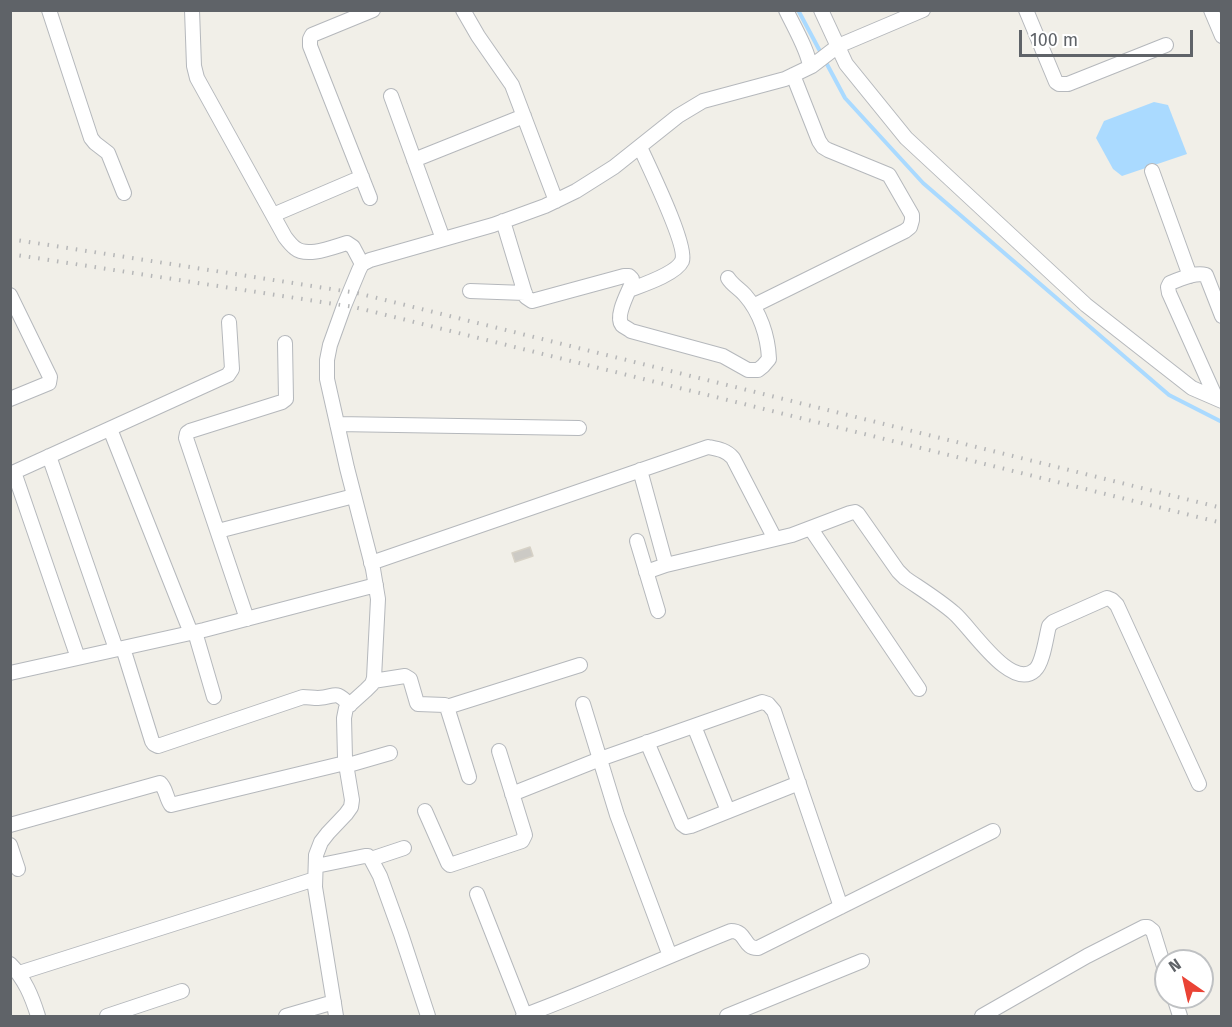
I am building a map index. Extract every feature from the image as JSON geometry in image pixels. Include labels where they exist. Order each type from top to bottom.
[{"type":"street","points":[[50,10],[92,138],[108,153],[124,193]]},
{"type":"street","points":[[370,198],[310,46],[310,39],[312,35],[373,10]]},
{"type":"street","points":[[463,10],[512,85],[556,201]]},
{"type":"street","points":[[786,10],[811,66]]},
{"type":"street","points":[[821,10],[834,50],[906,138],[1086,304],[1192,388],[1219,400]]},
{"type":"street","points":[[336,1017],[315,887],[316,855],[321,842],[351,807],[352,800],[345,764],[344,718],[346,708],[373,681],[379,604],[327,379],[327,360],[344,306],[362,264],[381,256],[503,221],[556,201],[614,167],[678,116],[704,101],[784,79],[811,66],[834,50],[923,10]]},
{"type":"street","points":[[1026,10],[1056,82],[1059,84],[1068,84],[1166,45]]},
{"type":"street","points":[[1211,10],[1221,36]]},
{"type":"street","points":[[196,12],[194,66],[197,78],[285,237],[293,247],[310,253],[347,243],[353,247],[362,264]]},
{"type":"street","points":[[753,306],[905,231],[910,227],[912,220],[910,209],[889,175],[823,147],[793,75]]},
{"type":"street","points":[[391,96],[443,239]]},
{"type":"street","points":[[414,160],[524,116]]},
{"type":"street","points":[[629,290],[655,281],[680,264],[683,259],[675,226],[640,147]]},
{"type":"street","points":[[1152,171],[1190,276]]},
{"type":"street","points":[[273,215],[362,177]]},
{"type":"street","points":[[503,221],[526,297],[532,301],[629,276],[632,279],[620,313],[623,326],[723,356],[748,370],[758,370],[769,359],[761,321],[744,294],[728,278]]},
{"type":"street","points":[[1219,400],[1169,293],[1170,283],[1202,273],[1206,275],[1221,316]]},
{"type":"street","points":[[470,291],[525,293]]},
{"type":"street","points":[[10,295],[50,377],[49,383],[10,399]]},
{"type":"street","points":[[78,658],[12,473],[228,375],[232,369],[229,322]]},
{"type":"street","points":[[247,619],[186,438],[190,431],[286,399],[285,343]]},
{"type":"street","points":[[337,424],[579,428]]},
{"type":"street","points":[[110,429],[193,632],[214,697]]},
{"type":"street","points":[[371,563],[703,448],[718,448],[728,452],[734,458],[775,539]]},
{"type":"street","points":[[49,456],[154,744],[158,746],[303,697],[318,698],[335,694],[341,696],[350,705]]},
{"type":"street","points":[[640,470],[666,565]]},
{"type":"street","points":[[218,531],[354,496]]},
{"type":"street","points":[[646,572],[811,529],[855,512],[905,578],[954,613],[997,661],[1011,672],[1028,674],[1039,665],[1049,626],[1053,622],[1107,598],[1117,605],[1199,784]]},
{"type":"street","points":[[811,529],[919,689]]},
{"type":"street","points":[[637,541],[658,611]]},
{"type":"street","points":[[10,673],[193,632],[376,585]]},
{"type":"street","points":[[373,681],[405,676],[410,679],[418,704],[447,707],[580,665]]},
{"type":"street","points":[[512,794],[647,742],[762,702],[768,704],[774,711],[841,907]]},
{"type":"street","points":[[583,704],[623,833],[670,956]]},
{"type":"street","points":[[447,707],[469,777]]},
{"type":"street","points":[[694,726],[728,811]]},
{"type":"street","points":[[647,742],[682,824],[686,827],[798,783]]},
{"type":"street","points":[[425,812],[448,863],[453,865],[522,841],[525,835],[499,751]]},
{"type":"street","points":[[10,825],[160,783],[171,805],[390,753]]},
{"type":"street","points":[[477,894],[524,1016],[583,994],[731,931],[737,931],[748,945],[758,948],[993,831]]},
{"type":"street","points":[[10,844],[18,869]]},
{"type":"street","points":[[372,859],[404,848]]},
{"type":"street","points":[[38,1017],[30,992],[15,974],[365,856],[372,859],[380,876],[428,1017]]},
{"type":"street","points":[[982,1017],[1087,956],[1144,927],[1153,931],[1159,949]]},
{"type":"street","points":[[727,1017],[862,961]]},
{"type":"street","points":[[107,1017],[130,1013],[182,991]]},
{"type":"street","points":[[286,1017],[334,1002]]},
{"type":"water","points":[[1154,102],[1168,105],[1187,154],[1122,176],[1113,169],[1096,138],[1104,121]]},
{"type":"building","points":[[530,547],[533,556],[515,562],[512,553]]},
{"type":"waterway","points":[[798,10],[845,98],[923,183],[1169,395],[1222,422]]},
{"type":"railway","points":[[10,239],[357,293],[1222,508]]},
{"type":"railway","points":[[10,254],[354,307],[1222,523]]}]
